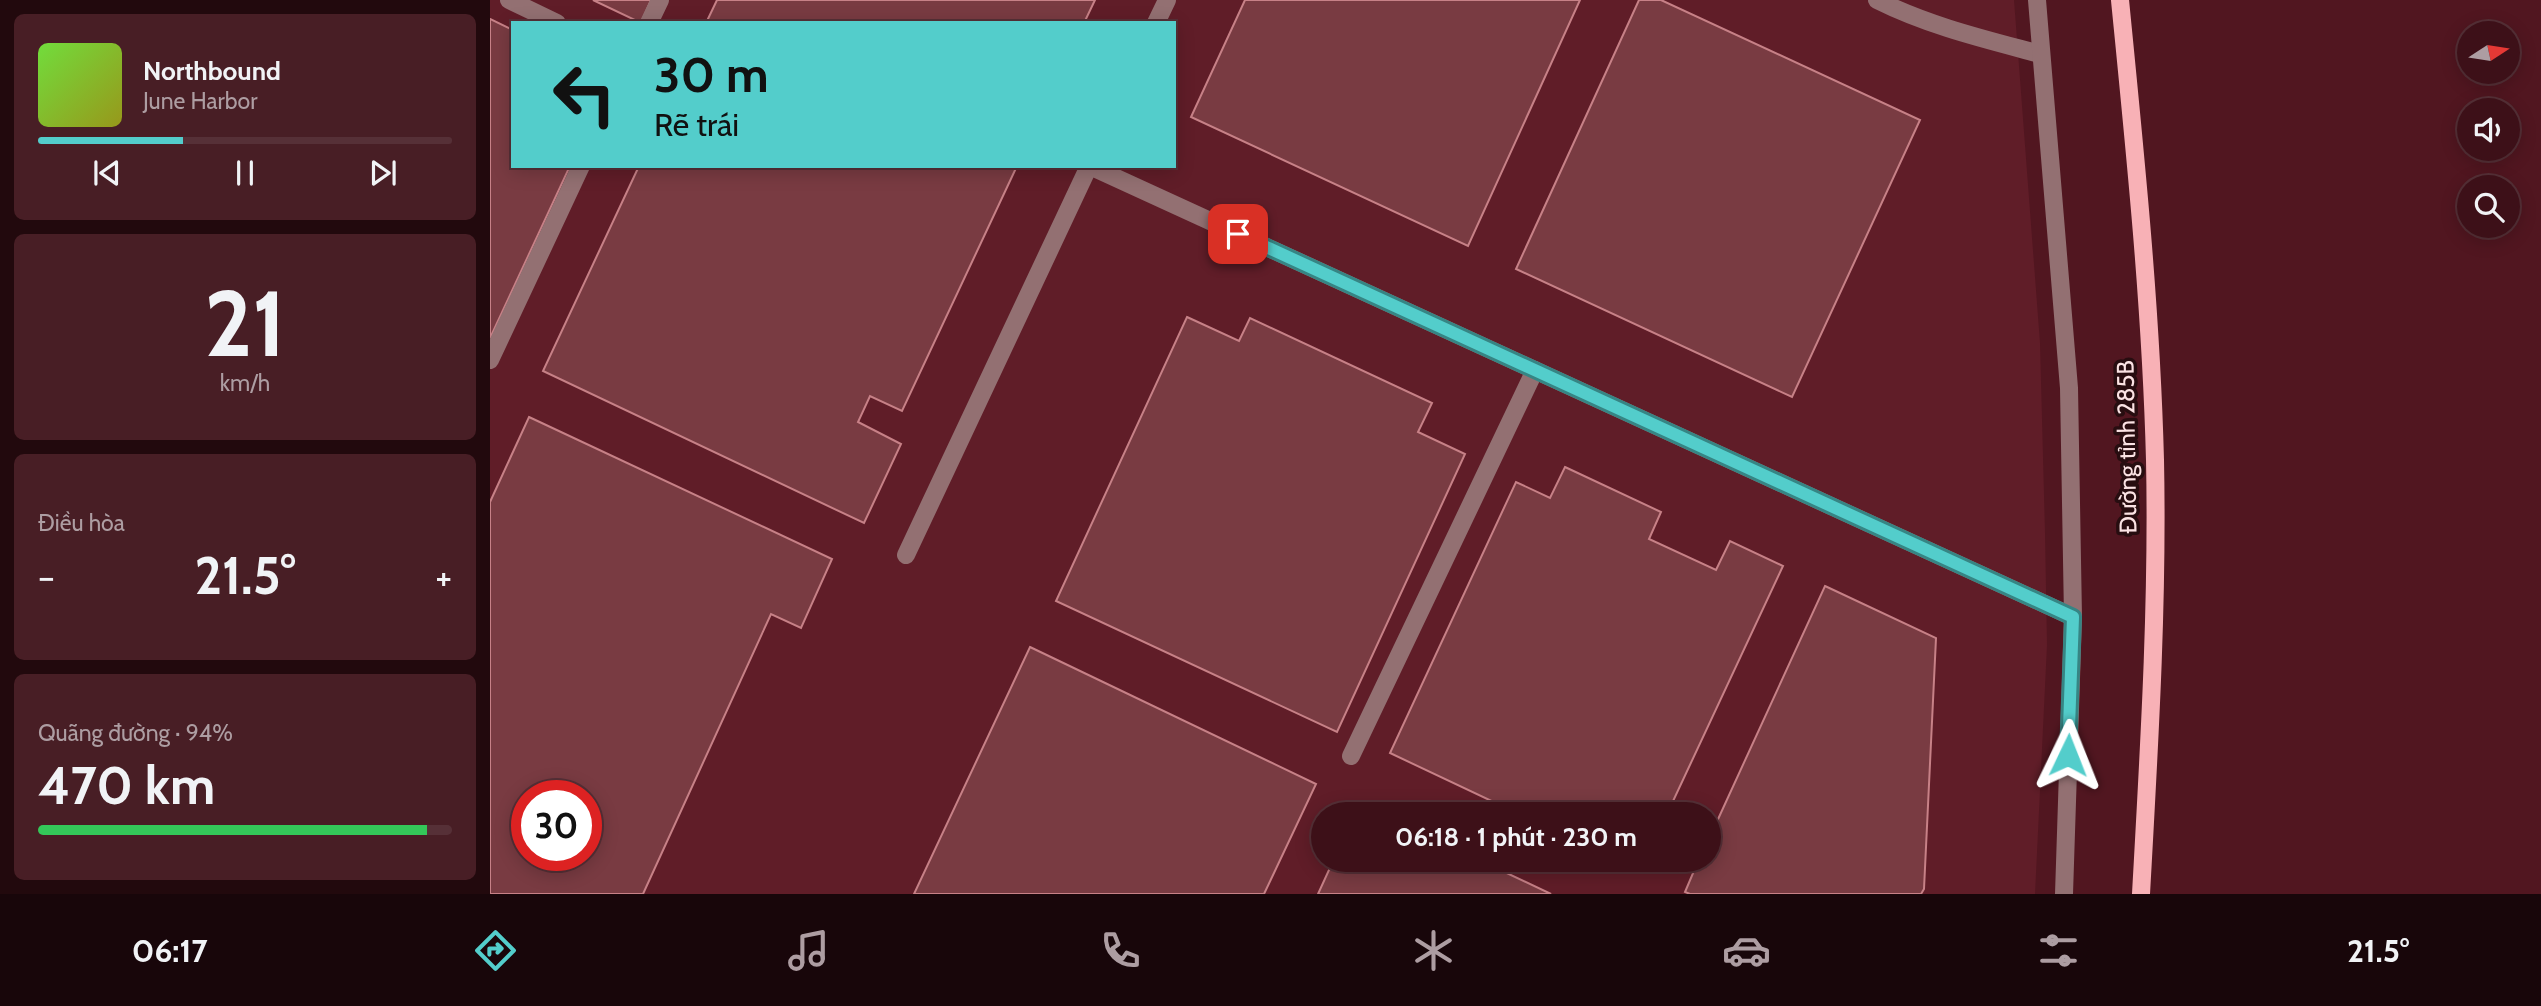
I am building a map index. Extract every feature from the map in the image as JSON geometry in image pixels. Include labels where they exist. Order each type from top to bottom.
[{"type":"main road","name":"Đường tỉnh 285B","points":[[2120,0],[2145,282],[2155,460],[2150,741],[2141,894]]},
{"type":"street","points":[[509,0],[553,21]]},
{"type":"street","points":[[650,21],[660,0]]},
{"type":"street","points":[[1157,21],[1167,0]]},
{"type":"street","points":[[1877,0],[1912,17],[1955,32],[2040,54]]},
{"type":"street","points":[[2037,0],[2069,388],[2073,617],[2064,894]]},
{"type":"street","points":[[490,360],[581,168]]},
{"type":"street","points":[[906,555],[1088,168]]},
{"type":"street","points":[[1093,168],[2073,617]]},
{"type":"street","points":[[1351,757],[1535,370]]},
{"type":"shaded area","points":[[490,0],[2014,0],[2040,343],[2047,645],[2035,894],[490,894]]},
{"type":"building","points":[[593,0],[651,0],[642,21]]},
{"type":"building","points":[[717,0],[1095,0],[1085,21],[707,21]]},
{"type":"building","points":[[1245,0],[1580,0],[1468,246],[1191,117]]},
{"type":"building","points":[[1639,0],[1661,0],[1920,120],[1792,397],[1516,269]]},
{"type":"building","points":[[490,19],[511,29],[511,168],[569,168],[490,338]]},
{"type":"building","points":[[638,168],[1016,168],[902,411],[870,396],[858,422],[901,444],[864,523],[543,371]]},
{"type":"building","points":[[1187,317],[1239,341],[1250,318],[1432,403],[1418,432],[1465,454],[1337,732],[1056,601]]},
{"type":"building","points":[[529,417],[832,559],[801,628],[771,614],[643,894],[490,894],[490,502]]},
{"type":"building","points":[[1565,467],[1661,512],[1649,539],[1716,570],[1730,541],[1783,566],[1673,802],[1494,802],[1390,753],[1516,482],[1550,498]]},
{"type":"building","points":[[1825,586],[1936,638],[1924,889],[1921,894],[1685,892],[1693,872],[1721,872],[1721,813]]},
{"type":"building","points":[[1030,647],[1316,784],[1264,894],[914,894]]},
{"type":"building","points":[[1328,872],[1504,872],[1551,894],[1318,894]]},
{"type":"route","points":[[1238,234],[2073,617],[2068,755]]}]
